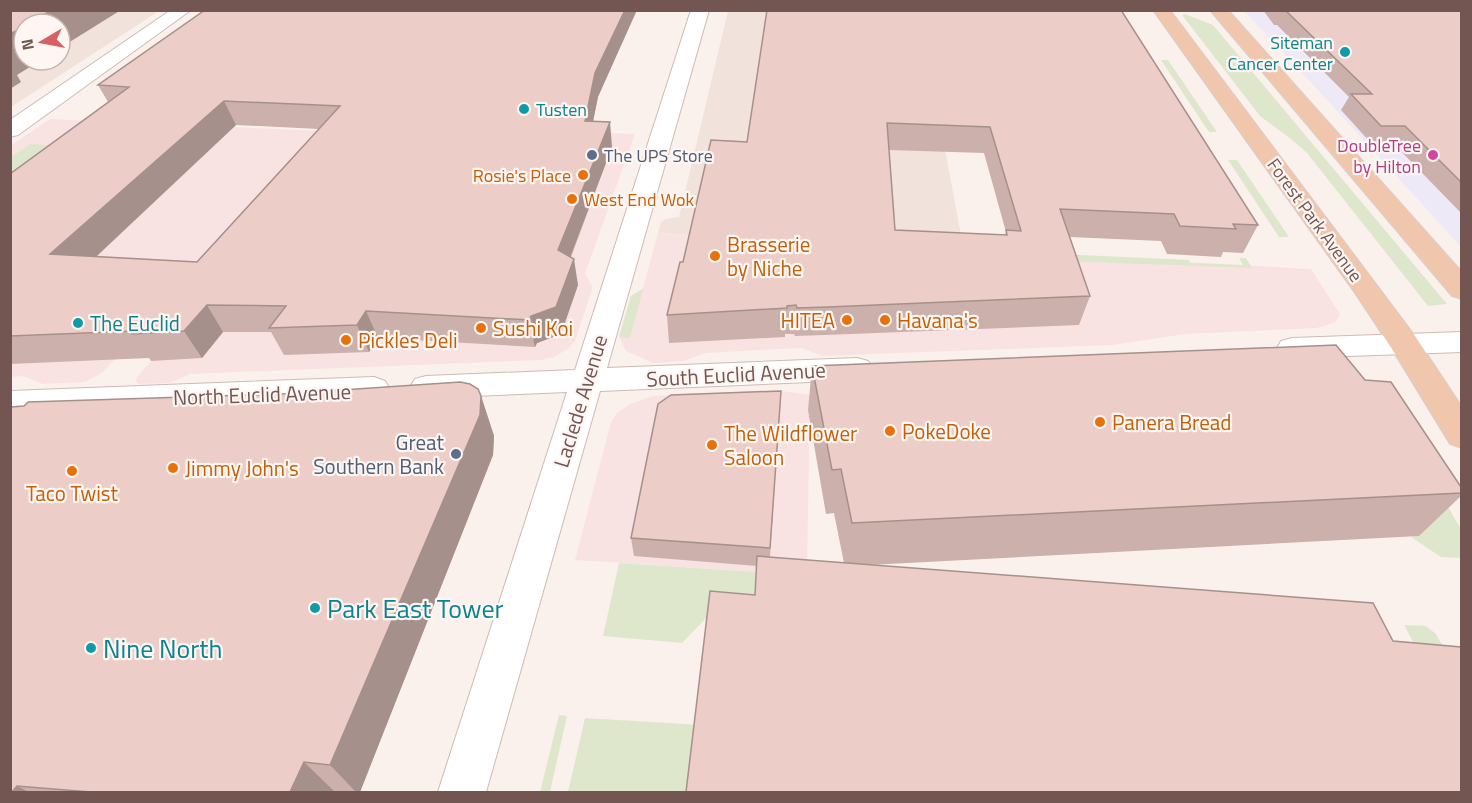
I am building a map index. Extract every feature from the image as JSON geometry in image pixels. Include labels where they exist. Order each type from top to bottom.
[{"type":"main road","name":"Forest Park Avenue","points":[[1161,10],[1404,343],[1461,435]]},
{"type":"main road","points":[[1218,10],[1461,290]]},
{"type":"street","points":[[10,130],[183,10]]},
{"type":"street","name":"Laclede Avenue","points":[[462,792],[700,10]]},
{"type":"street","points":[[1263,350],[1461,342]]},
{"type":"street","name":"South Euclid Avenue","points":[[586,381],[888,367]]},
{"type":"street","name":"North Euclid Avenue","points":[[10,403],[586,381]]},
{"type":"shaded area","points":[[11,11],[159,11],[72,67],[72,12],[12,12],[12,72],[65,72],[11,107]]},
{"type":"shaded area","points":[[728,11],[919,11],[964,251],[658,233],[661,222],[679,217]]},
{"type":"shaded area","points":[[1244,11],[1461,11],[1461,247],[1328,101]]},
{"type":"shaded area","points":[[50,119],[325,131],[102,373],[85,382],[43,384],[23,376],[11,377],[10,146]]},
{"type":"shaded area","points":[[355,123],[635,134],[585,274],[592,290],[575,341],[569,348],[554,357],[541,360],[190,374],[170,383],[139,384],[136,382],[137,377]]},
{"type":"shaded area","points":[[658,233],[1311,269],[1340,314],[1336,322],[1317,328],[1186,334],[1112,345],[822,356],[802,348],[706,353],[684,361],[653,363],[626,351],[619,337],[631,296],[643,288]]},
{"type":"shaded area","points":[[775,390],[810,395],[807,575],[575,560],[611,422],[617,413],[630,404],[653,396]]},
{"type":"green space","points":[[1185,14],[1213,25],[1447,304],[1428,306],[1307,153],[1260,116],[1182,15]]},
{"type":"green space","points":[[1161,60],[1168,60],[1217,132],[1209,132]]},
{"type":"green space","points":[[30,144],[82,147],[11,187],[10,158]]},
{"type":"green space","points":[[1228,160],[1237,160],[1289,237],[1279,237]]},
{"type":"green space","points":[[996,251],[1189,260],[1190,263],[1243,265],[1239,258],[1246,258],[1252,268],[1059,261]]},
{"type":"green space","points":[[643,289],[630,338],[619,337],[631,296]]},
{"type":"green space","points":[[1448,507],[1461,529],[1461,558],[1441,557],[1411,537],[1418,535]]},
{"type":"green space","points":[[619,563],[758,572],[755,619],[709,615],[682,643],[603,636]]},
{"type":"green space","points":[[1404,625],[1426,626],[1436,634],[1461,679],[1435,683]]},
{"type":"green space","points":[[559,715],[567,716],[550,792],[540,792]]},
{"type":"green space","points":[[585,718],[702,725],[694,792],[568,792]]},
{"type":"building","points":[[10,10],[52,10],[49,12],[12,12],[12,33],[10,34]]},
{"type":"building","points":[[205,10],[625,10],[595,73],[585,121],[610,122],[558,250],[574,259],[556,307],[531,316],[529,320],[366,311],[357,325],[269,328],[286,306],[207,305],[184,331],[10,336],[10,174],[129,87],[98,85]],"holes":[[[224,101],[340,106],[197,262],[50,254]]]},
{"type":"building","points":[[767,10],[1121,10],[1258,225],[1233,224],[1236,229],[1180,226],[1174,214],[1060,209],[1090,296],[797,308],[796,305],[787,306],[787,308],[667,315],[680,262],[683,262],[711,140],[747,142]],"holes":[[[887,123],[990,127],[1021,231],[1006,230],[1007,235],[895,230]]]},
{"type":"building","points":[[1285,10],[1461,10],[1461,182],[1405,126],[1381,126],[1351,94],[1372,94]]},
{"type":"building","points":[[1336,345],[1365,380],[1391,382],[1461,487],[1461,493],[852,523],[841,469],[832,470],[812,366]]},
{"type":"building","points":[[460,382],[478,389],[481,396],[480,415],[330,765],[304,762],[290,792],[91,792],[17,786],[10,792],[10,407],[24,406],[28,402],[282,394]]},
{"type":"building","points":[[781,391],[770,548],[631,538],[658,404],[671,395]]},
{"type":"building","points":[[757,556],[1373,603],[1393,641],[1461,647],[1461,792],[686,792],[710,591],[755,595]]},
{"type":"place","name":"Siteman Cancer Center","points":[[1345,52]]},
{"type":"place","name":"Tusten","points":[[524,109]]},
{"type":"place","name":"The UPS Store","points":[[592,155]]},
{"type":"place","name":"DoubleTree by Hilton","points":[[1433,155]]},
{"type":"place","name":"Rosie's Place","points":[[583,175]]},
{"type":"place","name":"West End Wok","points":[[572,199]]},
{"type":"place","name":"Brasserie by Niche","points":[[715,256]]},
{"type":"place","name":"HITEA","points":[[847,320]]},
{"type":"place","name":"Havana's","points":[[885,320]]},
{"type":"place","name":"The Euclid","points":[[78,323]]},
{"type":"place","name":"Sushi Koi","points":[[481,328]]},
{"type":"place","name":"Pickles Deli","points":[[346,340]]},
{"type":"place","name":"Panera Bread","points":[[1100,422]]},
{"type":"place","name":"PokeDoke","points":[[890,431]]},
{"type":"place","name":"The Wildflower Saloon","points":[[712,445]]},
{"type":"place","name":"Great Southern Bank","points":[[456,454]]},
{"type":"place","name":"Jimmy John's","points":[[173,468]]},
{"type":"place","name":"Taco Twist","points":[[72,471]]},
{"type":"place","name":"Park East Tower","points":[[315,608]]},
{"type":"place","name":"Nine North","points":[[91,648]]}]
